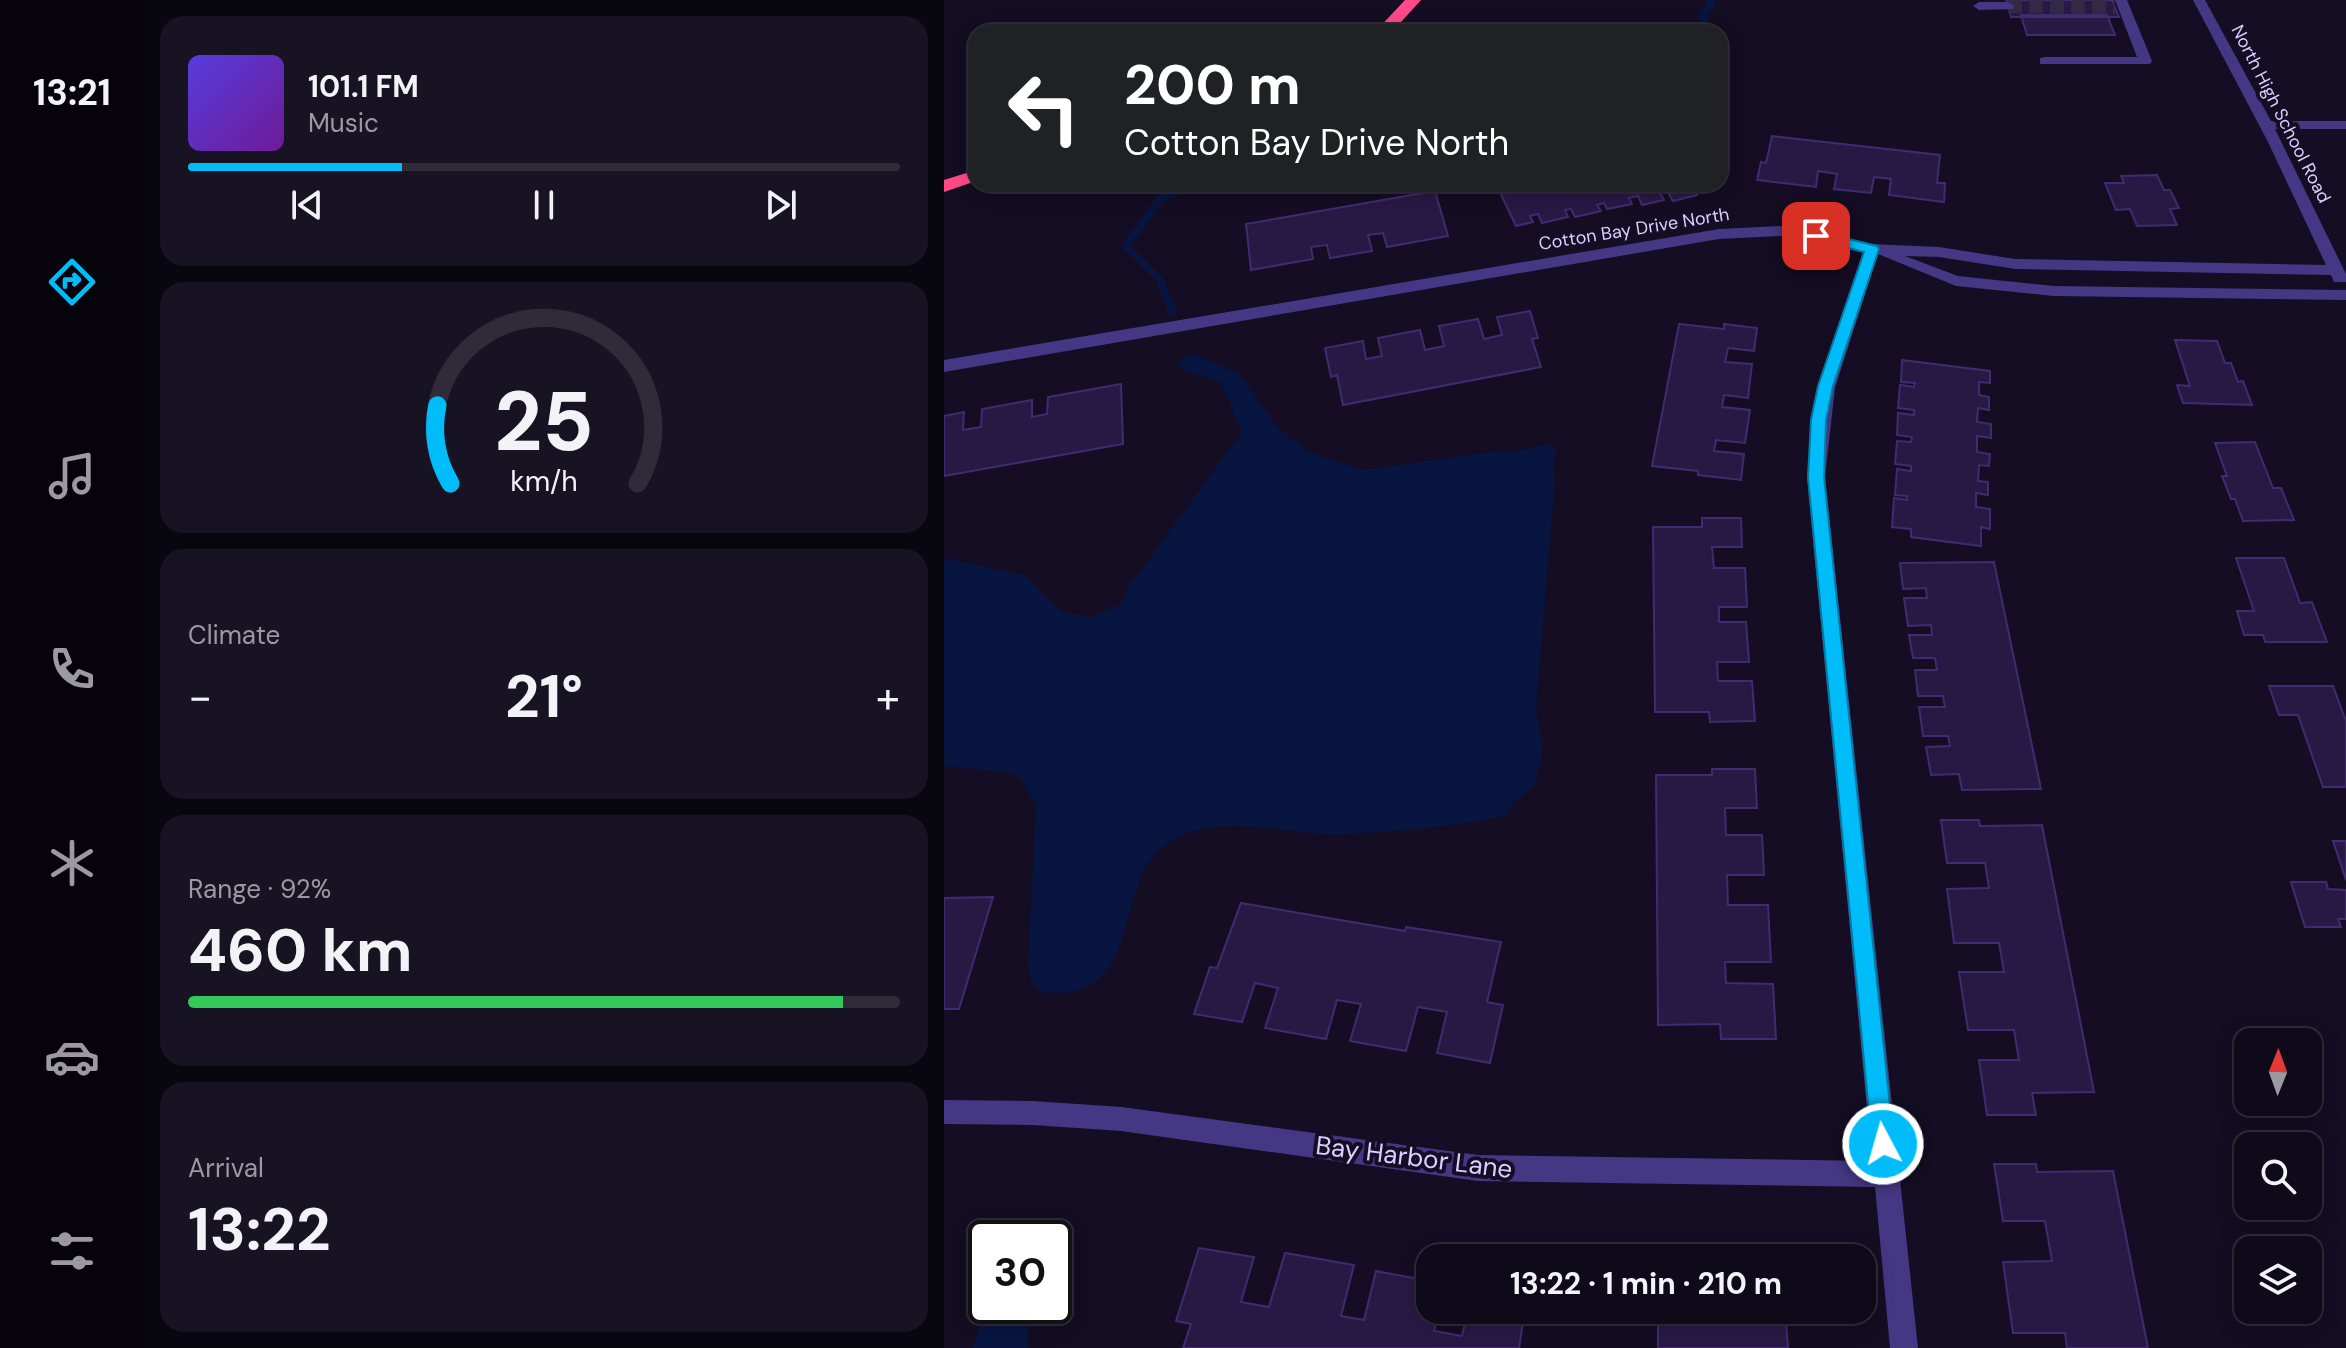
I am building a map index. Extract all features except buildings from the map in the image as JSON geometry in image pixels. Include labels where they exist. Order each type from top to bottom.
[{"type":"highway","points":[[1390,24],[1413,0]]},
{"type":"highway","points":[[944,186],[968,178]]},
{"type":"street","name":"North High School Road","points":[[2199,0],[2266,125],[2346,293]]},
{"type":"street","points":[[1984,22],[1978,3],[2008,6]]},
{"type":"street","points":[[2045,61],[2145,61],[2120,5]]},
{"type":"street","points":[[2266,125],[2346,125]]},
{"type":"street","name":"Cotton Bay Drive North","points":[[944,366],[1719,234],[1780,231],[1872,249],[1939,252],[2015,264],[2336,270]]},
{"type":"street","points":[[1904,1348],[1816,477],[1818,420],[1825,386],[1872,249],[1956,281],[2054,291],[2346,293]]},
{"type":"street","name":"Bay Harbor Lane","points":[[944,1112],[1033,1113],[1121,1119],[1478,1168],[1886,1174]]},
{"type":"water","points":[[1198,353],[1200,357],[1240,374],[1276,426],[1305,449],[1363,470],[1519,451],[1552,443],[1557,450],[1553,462],[1555,481],[1536,707],[1543,752],[1534,785],[1511,805],[1505,816],[1447,826],[1348,834],[1212,827],[1190,832],[1169,842],[1151,859],[1139,883],[1113,960],[1099,980],[1076,991],[1042,992],[1031,982],[1028,966],[1036,806],[1020,777],[997,771],[944,766],[944,558],[1024,575],[1062,612],[1091,617],[1121,604],[1130,585],[1242,432],[1221,383],[1182,370],[1178,360]]},
{"type":"water","points":[[980,1324],[1029,1324],[1028,1348],[973,1348]]},
{"type":"waterway","points":[[1704,24],[1704,12],[1711,4],[1710,0]]},
{"type":"waterway","points":[[1172,311],[1160,280],[1126,246],[1160,199],[1174,192]]},
{"type":"tunnel","points":[[2008,6],[2115,7]]},
{"type":"route","points":[[1816,236],[1872,249],[1825,386],[1818,420],[1816,477],[1883,1144]]}]
